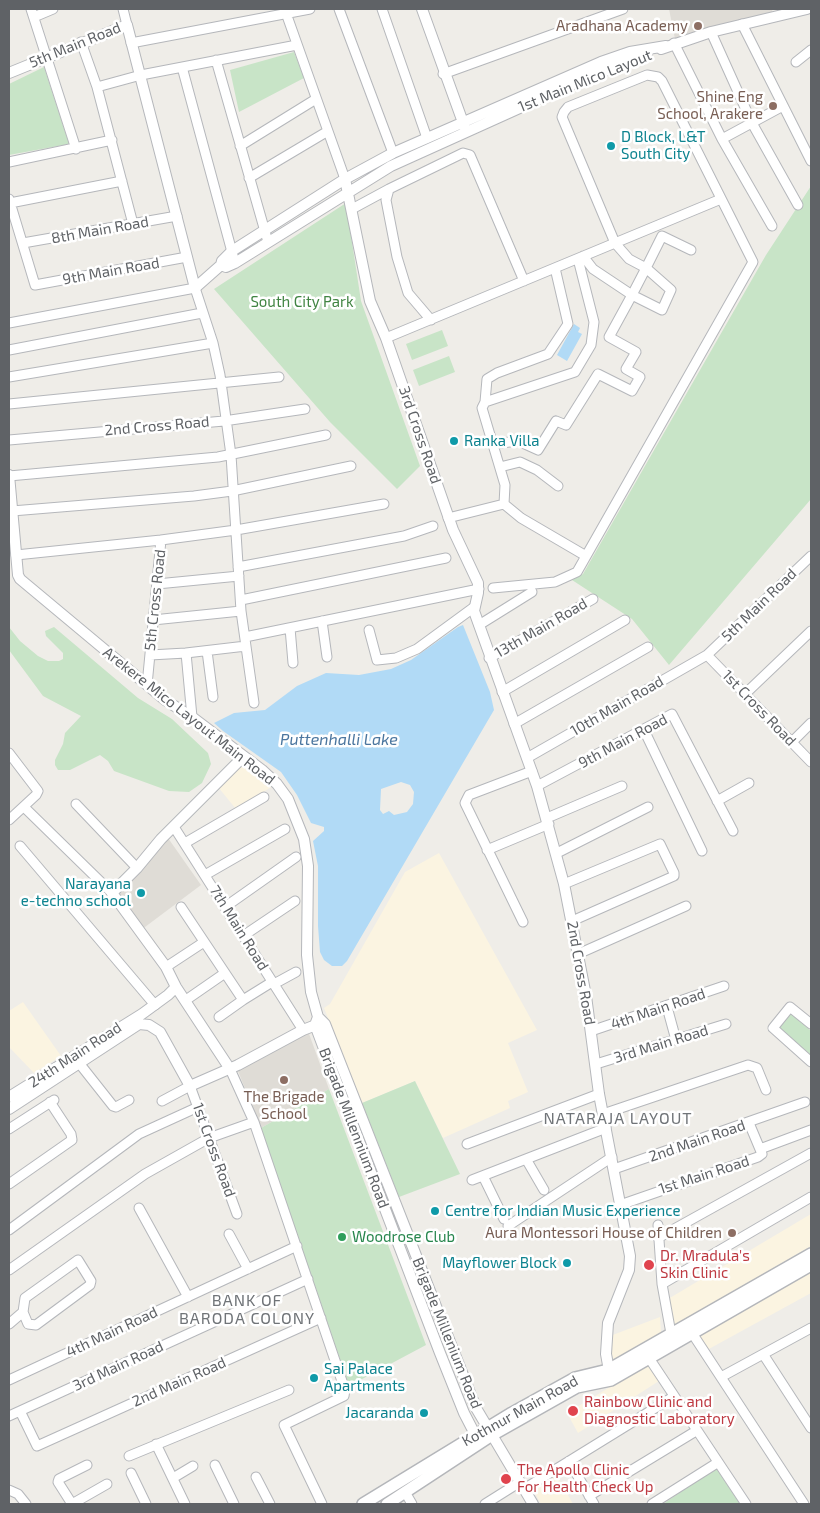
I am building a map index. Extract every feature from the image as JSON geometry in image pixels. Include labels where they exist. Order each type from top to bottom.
[{"type":"main road","name":"Kothnur Main Road","points":[[610,1375],[811,1254]]},
{"type":"main road","name":"Kothnur Main Road","points":[[363,1504],[576,1379],[610,1375],[649,1358],[672,1339],[692,1333],[811,1265]]},
{"type":"main road","name":"Kothnur Main Road","points":[[387,1504],[478,1438]]},
{"type":"street","points":[[53,9],[32,13],[76,149]]},
{"type":"street","name":"5th Main Road","points":[[9,73],[46,56],[128,25],[123,9]]},
{"type":"street","points":[[131,42],[310,9]]},
{"type":"street","points":[[339,9],[393,152]]},
{"type":"street","points":[[382,9],[427,138]]},
{"type":"street","points":[[444,74],[623,9]]},
{"type":"street","points":[[807,9],[811,13]]},
{"type":"street","name":"1st Main Mico Layout","points":[[221,266],[226,267],[235,262],[391,166],[464,127],[601,62],[630,52],[670,45],[711,32],[807,9]]},
{"type":"street","points":[[425,10],[444,74],[464,127]]},
{"type":"street","name":"3rd Cross Road","points":[[286,13],[349,192],[368,294],[386,338],[448,518],[476,578],[479,589]]},
{"type":"street","points":[[742,24],[811,162]]},
{"type":"street","points":[[128,25],[195,288],[213,343],[224,421],[231,455],[241,611],[254,703]]},
{"type":"street","points":[[711,32],[752,123],[798,205]]},
{"type":"street","points":[[81,42],[97,87],[112,140],[132,224]]},
{"type":"street","points":[[97,87],[141,75],[297,45]]},
{"type":"street","points":[[670,45],[772,226]]},
{"type":"street","points":[[796,62],[811,50]]},
{"type":"street","points":[[216,60],[268,242]]},
{"type":"street","points":[[182,67],[235,262]]},
{"type":"street","points":[[493,588],[555,582],[577,572],[753,262],[658,76],[647,75],[568,108],[562,117],[615,243],[629,259],[646,268],[670,290],[662,310],[632,295],[593,269],[581,257]]},
{"type":"street","points":[[240,146],[316,99]]},
{"type":"street","points":[[722,139],[783,106]]},
{"type":"street","name":"1st Main Mico Layout","points":[[195,288],[221,266],[222,261],[232,251],[345,180],[393,152],[427,138],[464,127]]},
{"type":"street","points":[[249,178],[328,132]]},
{"type":"street","points":[[9,162],[112,140]]},
{"type":"street","points":[[352,209],[467,152],[524,281]]},
{"type":"street","points":[[23,243],[9,201],[122,181]]},
{"type":"street","points":[[389,189],[386,200],[397,257],[408,293],[430,320]]},
{"type":"street","points":[[386,338],[721,199]]},
{"type":"street","name":"8th Main Road","points":[[23,243],[177,216]]},
{"type":"street","points":[[493,444],[518,441],[538,450],[556,420],[566,425],[598,374],[632,391],[640,377],[626,368],[636,352],[609,338],[662,236],[691,250]]},
{"type":"street","name":"9th Main Road","points":[[23,243],[36,285],[188,257]]},
{"type":"street","points":[[485,402],[575,372],[591,345],[594,322],[581,257]]},
{"type":"street","points":[[504,504],[506,491],[482,408],[485,402],[487,379],[497,373],[548,354],[568,324],[555,268]]},
{"type":"street","points":[[9,323],[195,288]]},
{"type":"street","points":[[9,350],[202,313]]},
{"type":"street","points":[[9,377],[213,343]]},
{"type":"street","points":[[9,404],[220,384],[279,376]]},
{"type":"street","name":"2nd Cross Road","points":[[9,440],[224,421],[305,409]]},
{"type":"street","points":[[9,476],[231,455],[326,435]]},
{"type":"street","points":[[500,467],[520,462],[537,470],[558,486]]},
{"type":"street","points":[[12,511],[232,491],[351,466]]},
{"type":"street","name":"Arekere Mico Layout Main Road","points":[[9,476],[18,574],[26,585],[165,700],[192,717],[262,770],[283,791],[297,818],[304,839],[308,866],[307,956],[311,992],[319,1021]]},
{"type":"street","points":[[161,540],[236,530],[384,504]]},
{"type":"street","points":[[504,504],[522,518],[586,556]]},
{"type":"street","points":[[448,518],[504,504]]},
{"type":"street","points":[[157,584],[239,572],[404,536],[433,526]]},
{"type":"street","name":"5th Cross Road","points":[[16,555],[161,540],[147,685]]},
{"type":"street","name":"5th Main Road","points":[[707,655],[811,556]]},
{"type":"street","points":[[240,600],[446,558]]},
{"type":"street","points":[[150,654],[207,651],[290,628],[479,589],[473,608],[417,648],[396,658],[377,660],[369,630]]},
{"type":"street","points":[[479,625],[532,592]]},
{"type":"street","name":"13th Main Road","points":[[489,658],[593,598]]},
{"type":"street","points":[[473,608],[489,658],[532,771],[557,853],[648,808]]},
{"type":"street","points":[[153,620],[241,611]]},
{"type":"street","points":[[502,692],[625,620]]},
{"type":"street","points":[[322,621],[327,657]]},
{"type":"street","points":[[290,628],[293,663]]},
{"type":"street","points":[[745,694],[811,631]]},
{"type":"street","points":[[514,724],[648,647]]},
{"type":"street","points":[[207,651],[213,697]]},
{"type":"street","points":[[186,653],[192,717]]},
{"type":"street","name":"1st Cross Road","points":[[707,655],[811,762]]},
{"type":"street","name":"10th Main Road","points":[[527,758],[707,655]]},
{"type":"street","name":"9th Main Road","points":[[537,786],[669,715],[674,716],[732,831]]},
{"type":"street","points":[[792,742],[811,723]]},
{"type":"street","points":[[644,730],[702,851]]},
{"type":"street","points":[[9,753],[38,791],[9,820]]},
{"type":"street","points":[[112,893],[243,757]]},
{"type":"street","points":[[522,922],[465,803],[469,795],[532,771]]},
{"type":"street","points":[[717,801],[749,783]]},
{"type":"street","points":[[487,850],[622,786]]},
{"type":"street","points":[[185,843],[264,797]]},
{"type":"street","points":[[76,804],[137,868]]},
{"type":"street","points":[[24,807],[112,893],[166,967],[176,987],[230,1069],[254,1122],[346,1394],[284,1425],[322,1504]]},
{"type":"street","name":"7th Main Road","points":[[174,827],[303,1030]]},
{"type":"street","points":[[205,875],[285,830]]},
{"type":"street","points":[[564,884],[650,847],[662,845],[674,876],[572,921]]},
{"type":"street","points":[[20,846],[155,1004]]},
{"type":"street","name":"2nd Cross Road","points":[[557,853],[578,954],[599,1094],[631,1263],[608,1323],[605,1340],[610,1375]]},
{"type":"street","points":[[225,907],[296,858]]},
{"type":"street","points":[[243,936],[295,901]]},
{"type":"street","points":[[578,954],[686,906]]},
{"type":"street","points":[[181,907],[243,1000]]},
{"type":"street","points":[[166,967],[204,942]]},
{"type":"street","points":[[219,1017],[243,1000],[296,972]]},
{"type":"street","points":[[186,1000],[224,973]]},
{"type":"street","name":"4th Main Road","points":[[591,1031],[667,1007],[724,986]]},
{"type":"street","name":"24th Main Road","points":[[9,1108],[79,1063],[176,987]]},
{"type":"street","points":[[667,1007],[676,1040]]},
{"type":"street","points":[[811,1024],[790,1008],[773,1028],[811,1062]]},
{"type":"street","name":"24th Main Road","points":[[138,1018],[160,1032],[190,1086]]},
{"type":"street","name":"24th Main Road","points":[[9,1097],[138,1018]]},
{"type":"street","points":[[162,1101],[190,1086],[230,1069],[319,1021]]},
{"type":"street","name":"Brigade Millenium Road","points":[[319,1021],[451,1350],[476,1408],[489,1431]]},
{"type":"street","name":"Brigade Millennium Road","points":[[319,1021],[440,1354],[464,1413],[478,1438]]},
{"type":"street","name":"3rd Main Road","points":[[596,1064],[726,1024]]},
{"type":"street","points":[[79,1063],[113,1106],[116,1107],[130,1100]]},
{"type":"street","points":[[603,1114],[748,1065],[757,1068],[766,1090]]},
{"type":"street","name":"1st Cross Road","points":[[190,1086],[237,1214]]},
{"type":"street","points":[[467,1144],[599,1094]]},
{"type":"street","points":[[9,1129],[54,1099],[66,1116]]},
{"type":"street","points":[[9,1184],[72,1140],[71,1134],[50,1102]]},
{"type":"street","name":"2nd Main Road","points":[[614,1169],[805,1102]]},
{"type":"street","points":[[9,1230],[139,1134],[198,1107]]},
{"type":"street","points":[[9,1270],[145,1174],[209,1138],[254,1122]]},
{"type":"street","points":[[749,1123],[760,1152]]},
{"type":"street","points":[[472,1180],[606,1128]]},
{"type":"street","name":"1st Main Road","points":[[620,1205],[760,1152],[811,1130]]},
{"type":"street","points":[[658,1238],[811,1153]]},
{"type":"street","points":[[483,1176],[506,1223],[612,1157]]},
{"type":"street","points":[[526,1159],[544,1190]]},
{"type":"street","points":[[662,1284],[811,1198]]},
{"type":"street","points":[[138,1208],[188,1298]]},
{"type":"street","points":[[658,1225],[662,1284],[672,1339]]},
{"type":"street","points":[[229,1234],[248,1269]]},
{"type":"street","name":"4th Main Road","points":[[9,1380],[296,1246]]},
{"type":"street","points":[[9,1324],[24,1312],[25,1298],[78,1260],[90,1284],[36,1324],[28,1324],[24,1312]]},
{"type":"street","name":"3rd Main Road","points":[[9,1416],[308,1279]]},
{"type":"street","name":"2nd Main Road","points":[[20,1411],[37,1446],[321,1318]]},
{"type":"street","points":[[721,1377],[762,1354],[810,1331]]},
{"type":"street","points":[[692,1333],[804,1504]]},
{"type":"street","points":[[762,1354],[811,1428]]},
{"type":"street","points":[[649,1358],[673,1397],[746,1504]]},
{"type":"street","points":[[129,1456],[289,1390]]},
{"type":"street","points":[[485,1504],[569,1461],[673,1397]]},
{"type":"street","points":[[489,1431],[533,1504]]},
{"type":"street","points":[[589,1496],[696,1431]]},
{"type":"street","points":[[156,1444],[185,1504]]},
{"type":"street","points":[[569,1461],[594,1504]]},
{"type":"street","points":[[652,1504],[718,1463]]},
{"type":"street","points":[[87,1465],[59,1479],[58,1482],[72,1504],[107,1484]]},
{"type":"street","points":[[215,1465],[234,1504]]},
{"type":"street","points":[[172,1478],[193,1466]]},
{"type":"street","points":[[131,1473],[146,1504]]},
{"type":"street","points":[[256,1477],[270,1504]]},
{"type":"street","points":[[9,1490],[18,1494],[26,1504]]},
{"type":"street","points":[[405,1492],[412,1504]]},
{"type":"shaded area","name":"Aradhana Academy","points":[[669,9],[772,9],[773,14],[675,39]]},
{"type":"shaded area","points":[[245,761],[273,786],[236,809],[218,787]]},
{"type":"shaded area","points":[[168,838],[201,885],[141,930],[119,898],[120,891]]},
{"type":"shaded area","points":[[439,853],[537,1030],[508,1043],[528,1092],[508,1101],[510,1108],[443,1138],[415,1081],[362,1103],[324,1008],[330,1004],[405,872]]},
{"type":"shaded area","points":[[23,1002],[61,1056],[34,1073],[9,1047],[9,1011]]},
{"type":"shaded area","name":"The Brigade School","points":[[308,1031],[329,1089],[261,1128],[238,1071]]},
{"type":"shaded area","points":[[811,1214],[811,1246],[671,1327],[668,1299]]},
{"type":"shaded area","points":[[811,1271],[811,1293],[707,1350],[697,1334]]},
{"type":"shaded area","points":[[660,1317],[661,1333],[614,1360],[608,1346],[610,1336]]},
{"type":"shaded area","points":[[648,1364],[659,1381],[578,1433],[567,1413]]},
{"type":"shaded area","points":[[556,1474],[573,1504],[541,1504],[532,1488]]},
{"type":"green space","points":[[294,52],[304,78],[239,112],[230,70]]},
{"type":"green space","points":[[44,67],[69,144],[9,155],[9,84]]},
{"type":"green space","points":[[811,186],[811,499],[669,665],[632,619],[572,580],[583,574],[766,255]]},
{"type":"green space","name":"South City Park","points":[[346,203],[361,301],[420,466],[397,489],[330,422],[214,289]]},
{"type":"green space","points":[[442,330],[448,346],[412,360],[406,344]]},
{"type":"green space","points":[[449,356],[455,372],[419,386],[413,370]]},
{"type":"green space","points":[[9,627],[20,641],[38,656],[48,661],[59,661],[63,659],[63,653],[46,636],[45,631],[54,627],[138,698],[172,719],[208,753],[211,764],[202,783],[189,792],[169,791],[114,771],[108,761],[100,755],[70,770],[58,770],[55,760],[63,744],[65,733],[81,716],[43,696],[9,650]]},
{"type":"green space","points":[[790,1013],[811,1031],[811,1058],[778,1027]]},
{"type":"green space","points":[[415,1081],[460,1174],[399,1197],[362,1103]]},
{"type":"green space","name":"Woodrose Club","points":[[329,1089],[426,1345],[349,1386],[261,1128]]},
{"type":"green space","points":[[716,1468],[740,1504],[663,1504]]},
{"type":"water","points":[[574,324],[580,328],[578,332],[582,334],[567,361],[557,355]]},
{"type":"water","name":"Puttenhalli Lake","points":[[463,625],[490,692],[494,710],[347,961],[342,966],[332,966],[324,960],[320,952],[318,866],[313,841],[324,831],[324,827],[311,823],[297,795],[281,772],[214,723],[234,713],[265,710],[297,686],[326,673],[359,675],[391,669],[411,660]],"holes":[[[401,782],[410,785],[414,792],[413,804],[407,812],[394,815],[389,811],[383,814],[380,810],[381,789]]]},
{"type":"place","name":"Aradhana Academy","points":[[698,26]]},
{"type":"place","name":"Shine Eng School, Arakere","points":[[773,106]]},
{"type":"place","name":"D Block, L&T South City","points":[[611,146]]},
{"type":"place","name":"Ranka Villa","points":[[454,441]]},
{"type":"place","name":"Narayana e-techno school","points":[[141,893]]},
{"type":"place","name":"The Brigade School","points":[[284,1080]]},
{"type":"place","name":"Centre for Indian Music Experience","points":[[435,1211]]},
{"type":"place","name":"Aura Montessori House of Children","points":[[732,1233]]},
{"type":"place","name":"Woodrose Club","points":[[342,1237]]},
{"type":"place","name":"Mayflower Block","points":[[567,1263]]},
{"type":"place","name":"Dr. Mradula's Skin Clinic","points":[[649,1265]]},
{"type":"place","name":"Sai Palace Apartments","points":[[314,1378]]},
{"type":"place","name":"Rainbow Clinic and Diagnostic Laboratory","points":[[573,1411]]},
{"type":"place","name":"Jacaranda","points":[[424,1413]]},
{"type":"place","name":"The Apollo Clinic For Health Check Up","points":[[506,1479]]},
{"type":"district","name":"NATARAJA LAYOUT","points":[[618,1119]]},
{"type":"district","name":"BANK OF BARODA COLONY","points":[[247,1310]]}]
